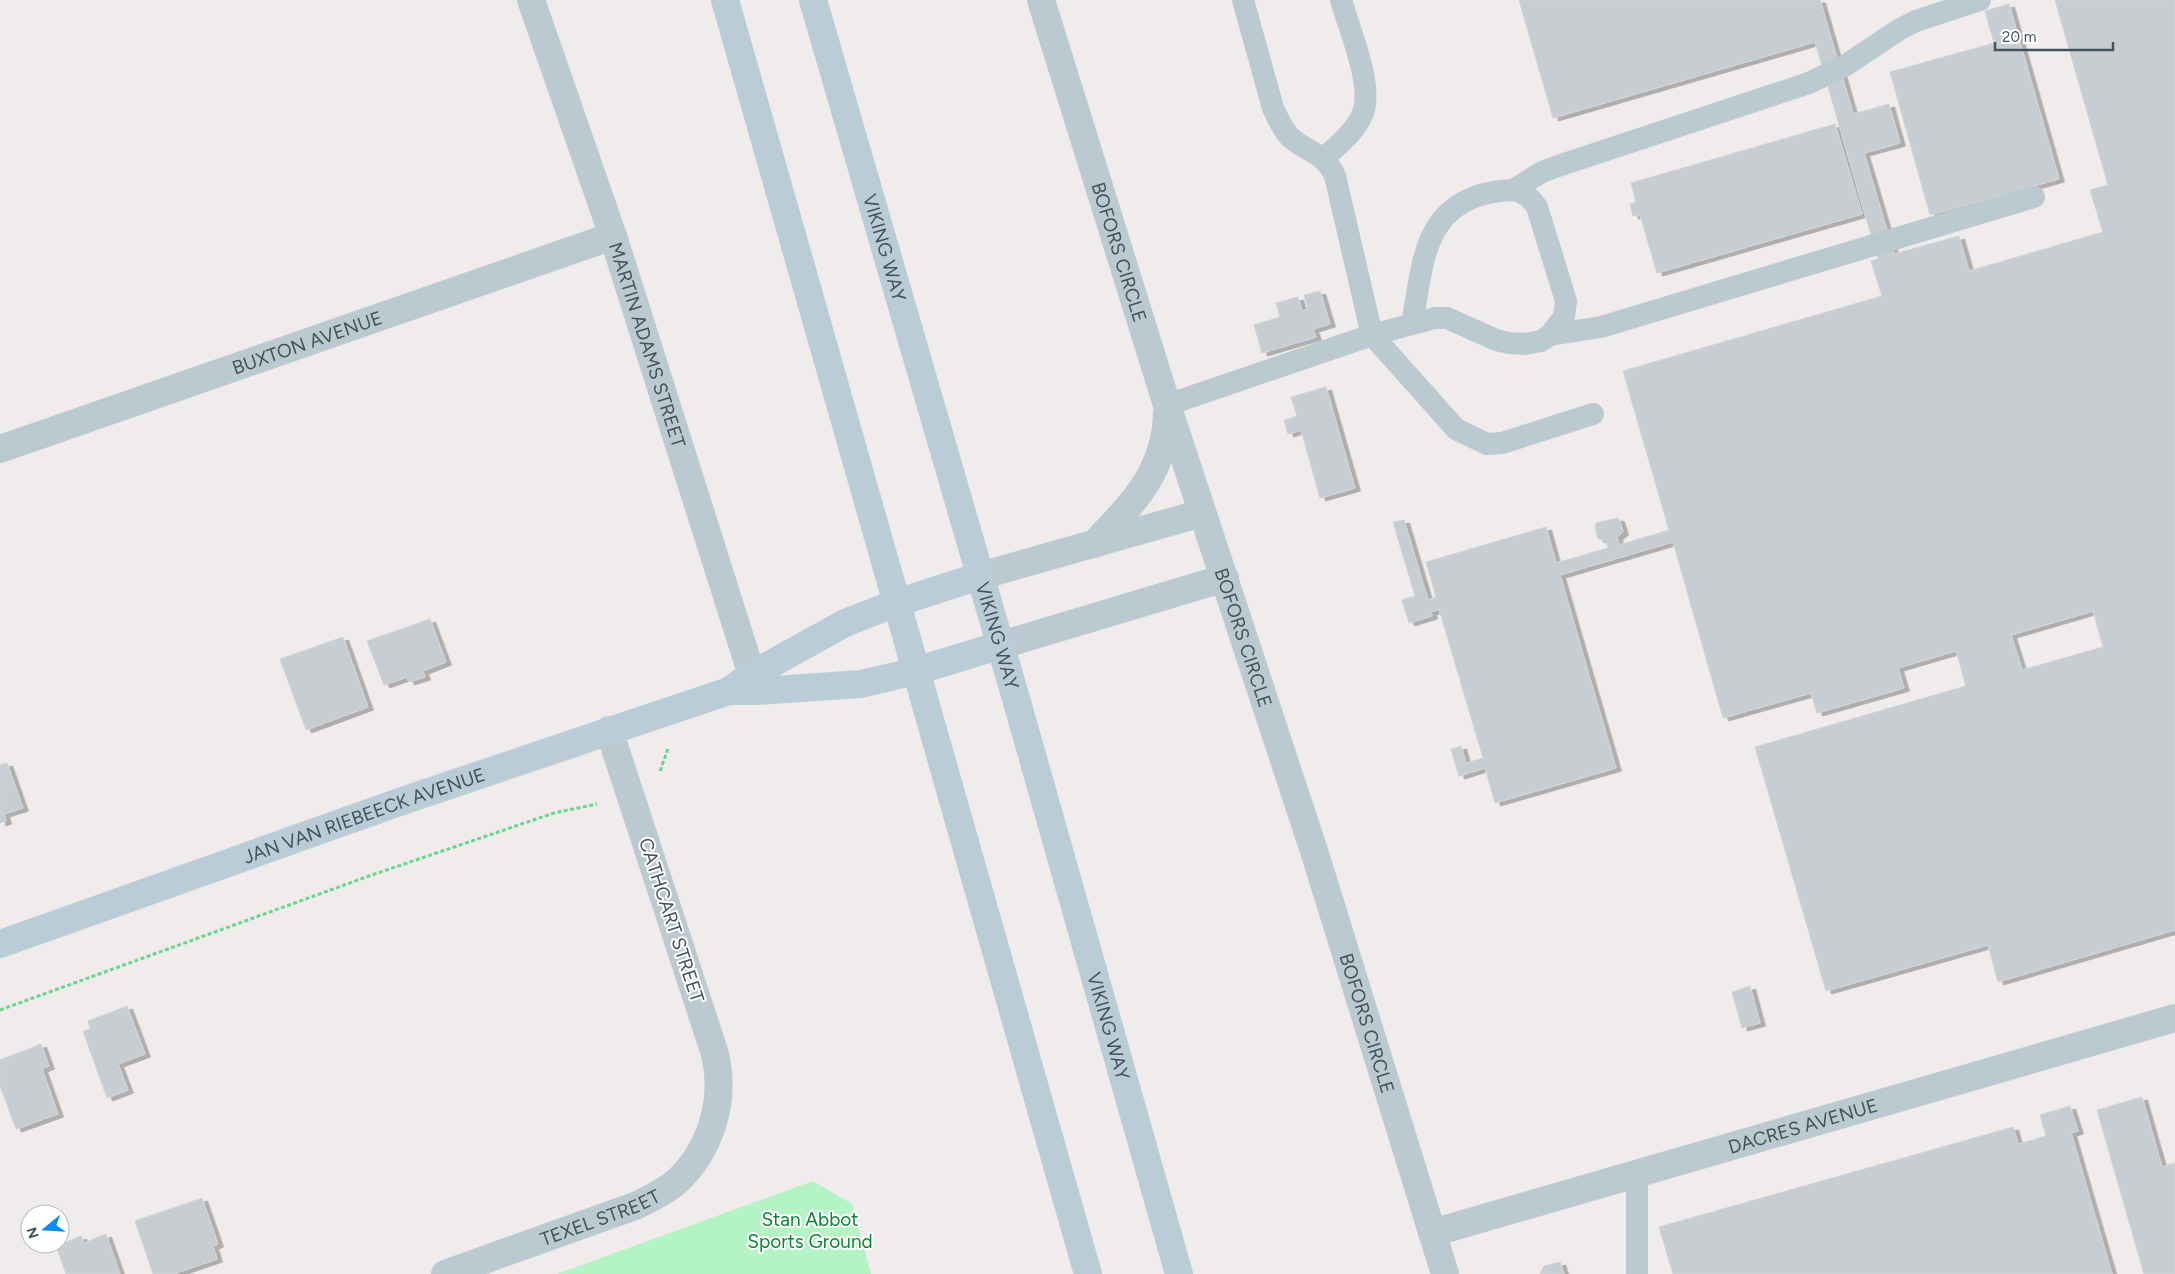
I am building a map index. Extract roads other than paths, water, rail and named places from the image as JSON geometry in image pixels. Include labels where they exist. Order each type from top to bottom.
[{"type":"main road","points":[[724,0],[1088,1274]]},
{"type":"main road","name":"VIKING WAY","points":[[813,0],[1001,645],[1179,1274]]},
{"type":"main road","name":"JAN VAN RIEBEECK AVENUE","points":[[0,944],[609,730],[754,683],[845,623],[896,603],[980,576]]},
{"type":"main road","name":"JAN VAN RIEBEECK AVENUE","points":[[754,683],[861,684],[916,671],[1001,645]]},
{"type":"street","name":"MARTIN ADAMS STREET","points":[[531,0],[613,236],[754,683]]},
{"type":"street","name":"BOFORS CIRCLE","points":[[1041,0],[1167,405],[1318,863],[1445,1274]]},
{"type":"street","name":"BUXTON AVENUE","points":[[0,449],[613,236]]},
{"type":"street","points":[[1093,546],[1131,506],[1152,475],[1160,456],[1164,438],[1167,405]]},
{"type":"street","name":"JAN VAN RIEBEECK AVENUE","points":[[980,576],[1093,546],[1202,513]]},
{"type":"street","name":"JAN VAN RIEBEECK AVENUE","points":[[1001,645],[1225,578]]},
{"type":"street","name":"CATHCART STREET","points":[[609,730],[716,1054],[720,1086],[716,1114]]},
{"type":"street","name":"DACRES AVENUE","points":[[1432,1233],[1637,1172],[2175,1018]]},
{"type":"street","name":"TEXEL STREET","points":[[445,1274],[635,1206],[656,1196],[674,1183],[695,1160],[708,1138],[716,1114]]},
{"type":"lane","points":[[1243,0],[1273,108],[1280,122],[1289,136],[1324,158],[1335,176],[1372,335],[1456,429],[1487,444],[1502,444],[1593,414]]},
{"type":"lane","points":[[1324,158],[1351,132],[1363,114],[1366,99],[1362,69],[1341,0]]},
{"type":"lane","points":[[1513,190],[1542,172],[1561,164],[1809,83],[1846,65],[1900,29],[1916,21],[1980,0]]},
{"type":"lane","points":[[1167,405],[1372,335],[1435,318],[1447,318],[1496,340],[1509,343],[1525,344],[1541,341],[1550,335],[1564,317],[1566,301],[1537,206],[1528,194],[1513,190],[1490,193],[1462,201],[1446,214],[1430,237],[1423,262],[1412,324]]},
{"type":"lane","points":[[1550,335],[1601,327],[2034,197]]},
{"type":"lane","points":[[1637,1172],[1637,1274]]},
{"type":"park label","name":"Stan Abbot Sports Ground","points":[[810,1230]]}]
